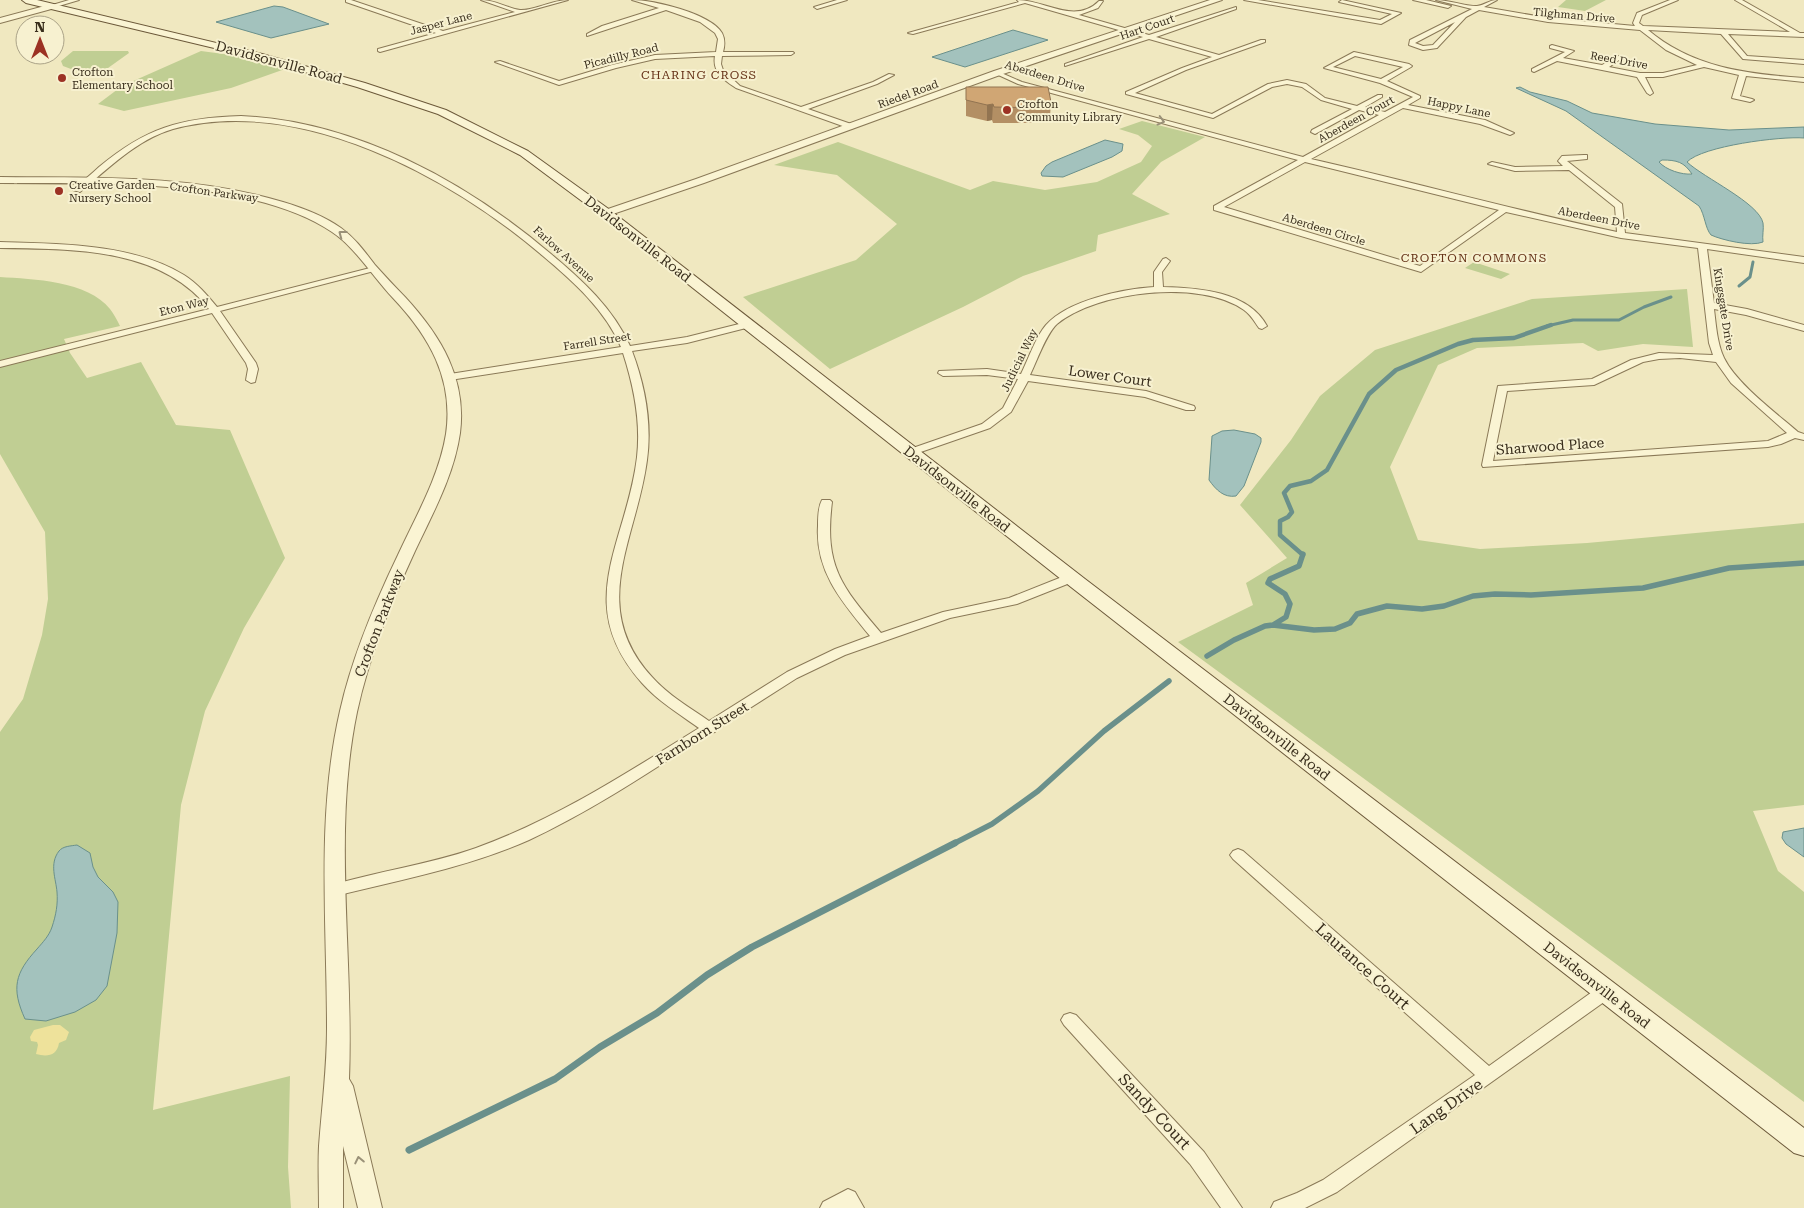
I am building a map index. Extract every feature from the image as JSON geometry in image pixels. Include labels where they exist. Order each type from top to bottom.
[{"type":"main road","name":"Davidsonville Road","points":[[26,0],[293,65],[417,103],[469,124],[524,153],[606,213],[1071,578],[1804,1144]]},
{"type":"street","points":[[0,21],[76,0]]},
{"type":"street","points":[[484,0],[522,12]]},
{"type":"street","name":"Jasper Lane","points":[[380,50],[566,0]]},
{"type":"street","points":[[635,0],[699,19],[713,27],[720,37],[716,65],[729,82],[753,94],[851,128]]},
{"type":"street","points":[[817,7],[844,0]]},
{"type":"street","name":"Riedel Road","points":[[606,213],[851,128],[997,73],[1218,0]]},
{"type":"street","points":[[1247,0],[1317,13],[1381,22],[1398,13],[1344,1],[1317,13]]},
{"type":"street","name":"Tilghman Drive","points":[[1416,0],[1545,24],[1601,28],[1801,35]]},
{"type":"street","name":"Tilghman Drive","points":[[1440,0],[1475,10],[1547,20],[1642,28]]},
{"type":"street","points":[[1463,17],[1435,47],[1423,48],[1411,44],[1412,41],[1494,0]]},
{"type":"street","points":[[1675,0],[1639,14],[1636,22],[1671,51],[1705,65],[1743,74],[1804,80]]},
{"type":"street","points":[[1738,0],[1801,35]]},
{"type":"street","points":[[348,1],[442,33]]},
{"type":"street","points":[[911,33],[1022,1],[1219,57]]},
{"type":"street","points":[[1071,16],[1096,7],[1101,2]]},
{"type":"street","points":[[589,35],[604,27],[665,8]]},
{"type":"street","name":"Hart Court","points":[[1067,65],[1234,8]]},
{"type":"street","points":[[1601,28],[1606,37]]},
{"type":"street","points":[[1722,31],[1745,58],[1804,62]]},
{"type":"street","points":[[1263,41],[1184,69],[1128,93],[1213,116],[1270,85],[1288,82],[1304,84],[1323,98],[1386,115]]},
{"type":"street","points":[[1534,70],[1559,59],[1571,51],[1552,47]]},
{"type":"street","name":"Picadilly Road","points":[[498,62],[560,83],[640,60],[671,55],[791,53]]},
{"type":"street","points":[[1354,54],[1410,66],[1382,81],[1354,74],[1327,68],[1354,54]]},
{"type":"street","points":[[1602,68],[1618,58],[1628,60]]},
{"type":"street","name":"Reed Drive","points":[[1559,59],[1640,76],[1663,75],[1705,65]]},
{"type":"street","name":"Aberdeen Drive","points":[[997,73],[1031,79],[1149,110],[1315,155],[1393,180]]},
{"type":"street","name":"Aberdeen Drive","points":[[997,73],[1020,83],[1139,116],[1305,160],[1506,209],[1620,235],[1804,260]]},
{"type":"street","points":[[1743,74],[1736,98],[1750,100]]},
{"type":"street","points":[[800,110],[875,83],[891,75]]},
{"type":"street","points":[[1640,76],[1650,92]]},
{"type":"street","name":"Aberdeen Court","points":[[1305,160],[1418,97],[1382,81]]},
{"type":"street","points":[[1315,132],[1380,96]]},
{"type":"street","points":[[1139,116],[1164,103]]},
{"type":"street","name":"Happy Lane","points":[[1401,106],[1482,122],[1510,133]]},
{"type":"street","name":"Farlow Avenue","points":[[77,190],[142,139],[170,129],[197,122],[235,118],[280,121],[326,133],[413,166],[443,180],[485,206],[546,254],[587,291],[614,326],[626,349],[636,376],[644,427],[642,459],[638,482],[613,579],[612,607],[616,630],[640,673],[663,695],[710,729]]},
{"type":"street","points":[[1584,157],[1562,159],[1619,206],[1620,235]]},
{"type":"street","name":"Aberdeen Circle","points":[[1305,160],[1217,208],[1421,269],[1506,209]]},
{"type":"street","points":[[1492,164],[1515,169],[1571,168]]},
{"type":"street","name":"Crofton Parkway","points":[[0,180],[148,184],[201,188],[257,198],[308,214],[353,242],[374,270],[419,318],[433,336],[443,355],[450,378],[454,402],[454,429],[448,456],[437,488],[374,628],[358,674],[344,734],[336,799],[335,890],[338,1071],[331,1154],[331,1208]]},
{"type":"street","name":"Crofton Parkway","points":[[0,188],[138,191],[188,196],[242,205],[268,211],[315,229],[341,245],[374,270]]},
{"type":"street","points":[[0,244],[78,248],[133,258],[155,265],[188,282],[200,292],[251,363],[253,369],[251,380]]},
{"type":"street","name":"Kingsgate Drive","points":[[1702,247],[1714,343],[1719,359],[1741,387],[1799,436]]},
{"type":"street","points":[[1159,289],[1158,272],[1166,261]]},
{"type":"street","name":"Eton Way","points":[[0,364],[374,270]]},
{"type":"street","name":"Judicial Way","points":[[911,452],[986,426],[998,418],[1014,401],[1048,328],[1061,316],[1103,298],[1128,292],[1159,289],[1196,292],[1226,298],[1239,303],[1255,313],[1262,326]]},
{"type":"street","points":[[1709,305],[1747,312],[1804,328]]},
{"type":"street","name":"Farrell Street","points":[[450,378],[696,338],[747,325]]},
{"type":"street","name":"Sharwood Place","points":[[1719,359],[1682,356],[1651,357],[1639,360],[1608,377],[1594,382],[1502,388],[1487,465],[1768,444],[1799,436]]},
{"type":"street","name":"Lower Court","points":[[943,373],[981,372],[1146,394],[1190,408]]},
{"type":"street","points":[[826,502],[824,549],[828,566],[838,586],[878,638]]},
{"type":"street","name":"Farnborn Street","points":[[335,890],[452,860],[523,836],[599,797],[792,676],[840,652],[947,615],[1013,601],[1071,578]]},
{"type":"street","name":"Laurance Court","points":[[1238,855],[1488,1076]]},
{"type":"street","name":"Lang Drive","points":[[1280,1208],[1303,1200],[1330,1186],[1605,992]]},
{"type":"street","name":"Sandy Court","points":[[1070,1020],[1197,1158],[1232,1208]]},
{"type":"street","name":"Crofton Parkway","points":[[338,1071],[370,1208]]},
{"type":"street","points":[[830,1208],[848,1198],[854,1208]]},
{"type":"green space","points":[[1566,0],[1606,0],[1585,11],[1558,7]]},
{"type":"green space","points":[[73,51],[128,51],[129,53],[101,73],[79,72],[63,66],[65,65],[65,58]]},
{"type":"green space","points":[[201,51],[246,57],[285,69],[231,88],[124,111],[98,104],[122,86]]},
{"type":"green space","points":[[1142,121],[1205,137],[1161,162],[1132,194],[1170,214],[1098,235],[1096,251],[1023,276],[963,307],[830,369],[743,297],[856,260],[897,224],[837,175],[774,165],[838,142],[970,190],[993,181],[1045,190],[1097,182],[1141,162],[1152,146],[1138,135],[1119,129]]},
{"type":"green space","points":[[1474,262],[1510,274],[1501,279],[1465,268]]},
{"type":"green space","points":[[0,277],[59,283],[74,287],[88,292],[110,309],[120,326],[64,339],[70,353],[87,378],[141,362],[176,425],[230,430],[285,558],[244,628],[205,711],[181,805],[153,1110],[290,1076],[288,1167],[291,1208],[0,1208],[0,732],[23,699],[42,635],[48,599],[45,532],[0,454]]},
{"type":"green space","points":[[1687,289],[1693,347],[1643,344],[1598,351],[1583,343],[1477,348],[1438,365],[1390,467],[1418,540],[1480,549],[1587,543],[1804,523],[1804,805],[1753,811],[1778,871],[1804,892],[1804,1102],[1178,642],[1253,605],[1246,583],[1287,558],[1240,505],[1291,440],[1320,396],[1375,350],[1532,299]]},
{"type":"sand","points":[[60,1025],[69,1032],[66,1040],[59,1043],[54,1053],[36,1054],[37,1042],[31,1041],[30,1037],[34,1030]]},
{"type":"water","points":[[274,6],[283,7],[329,24],[271,38],[216,22]]},
{"type":"water","points":[[1013,30],[1048,40],[965,67],[932,57]]},
{"type":"water","points":[[1520,87],[1530,92],[1567,101],[1592,113],[1655,124],[1729,130],[1804,127],[1804,138],[1742,143],[1708,151],[1695,156],[1687,162],[1742,199],[1759,215],[1763,223],[1763,242],[1751,244],[1737,242],[1711,235],[1699,206],[1566,111],[1516,88]],"holes":[[[1662,160],[1676,161],[1683,164],[1692,174],[1674,171],[1659,162]]]},
{"type":"water","points":[[1105,140],[1123,144],[1122,151],[1063,177],[1042,176],[1041,173],[1046,166],[1052,162]]},
{"type":"water","points":[[1234,430],[1255,434],[1261,438],[1261,442],[1244,486],[1236,496],[1228,496],[1214,487],[1209,480],[1212,436],[1222,431]]},
{"type":"water","points":[[1804,828],[1804,857],[1786,844],[1782,838],[1783,832]]},
{"type":"water","points":[[77,845],[90,853],[93,867],[98,877],[113,892],[118,902],[117,933],[107,986],[96,1000],[75,1012],[46,1021],[25,1019],[17,990],[20,974],[51,930],[57,901],[54,872],[56,856],[63,848]]},
{"type":"building","points":[[966,87],[1048,87],[1051,102],[1041,101],[1042,108],[994,107],[993,104],[987,105],[966,100]]},
{"type":"waterway","points":[[1739,286],[1750,277],[1753,262]]},
{"type":"waterway","points":[[1550,325],[1573,320],[1619,320],[1644,307],[1671,297]]},
{"type":"waterway","points":[[1303,555],[1280,535],[1280,521],[1288,517],[1292,512],[1284,493],[1290,486],[1311,481],[1327,470],[1369,394],[1396,370],[1458,344],[1473,340],[1514,338],[1550,325]]},
{"type":"waterway","points":[[1273,625],[1286,617],[1290,604],[1285,594],[1268,583],[1270,579],[1299,566],[1303,555]]},
{"type":"waterway","points":[[1273,625],[1314,630],[1335,629],[1350,623],[1357,614],[1387,606],[1422,609],[1444,606],[1473,596],[1495,594],[1531,595],[1643,588],[1729,568],[1804,563]]},
{"type":"waterway","points":[[1207,656],[1234,640],[1265,626],[1273,625]]},
{"type":"waterway","points":[[953,844],[992,824],[1038,791],[1104,731],[1169,681]]},
{"type":"waterway","points":[[409,1150],[555,1079],[600,1047],[657,1013],[707,975],[752,947],[955,843]]},
{"type":"place","name":"Crofton Elementary School","points":[[62,78]]},
{"type":"place","name":"Crofton Community Library","points":[[1007,110]]},
{"type":"place","name":"Creative Garden Nursery School","points":[[59,191]]},
{"type":"district","name":"CHARING CROSS","points":[[699,75]]},
{"type":"district","name":"CROFTON COMMONS","points":[[1474,258]]}]
